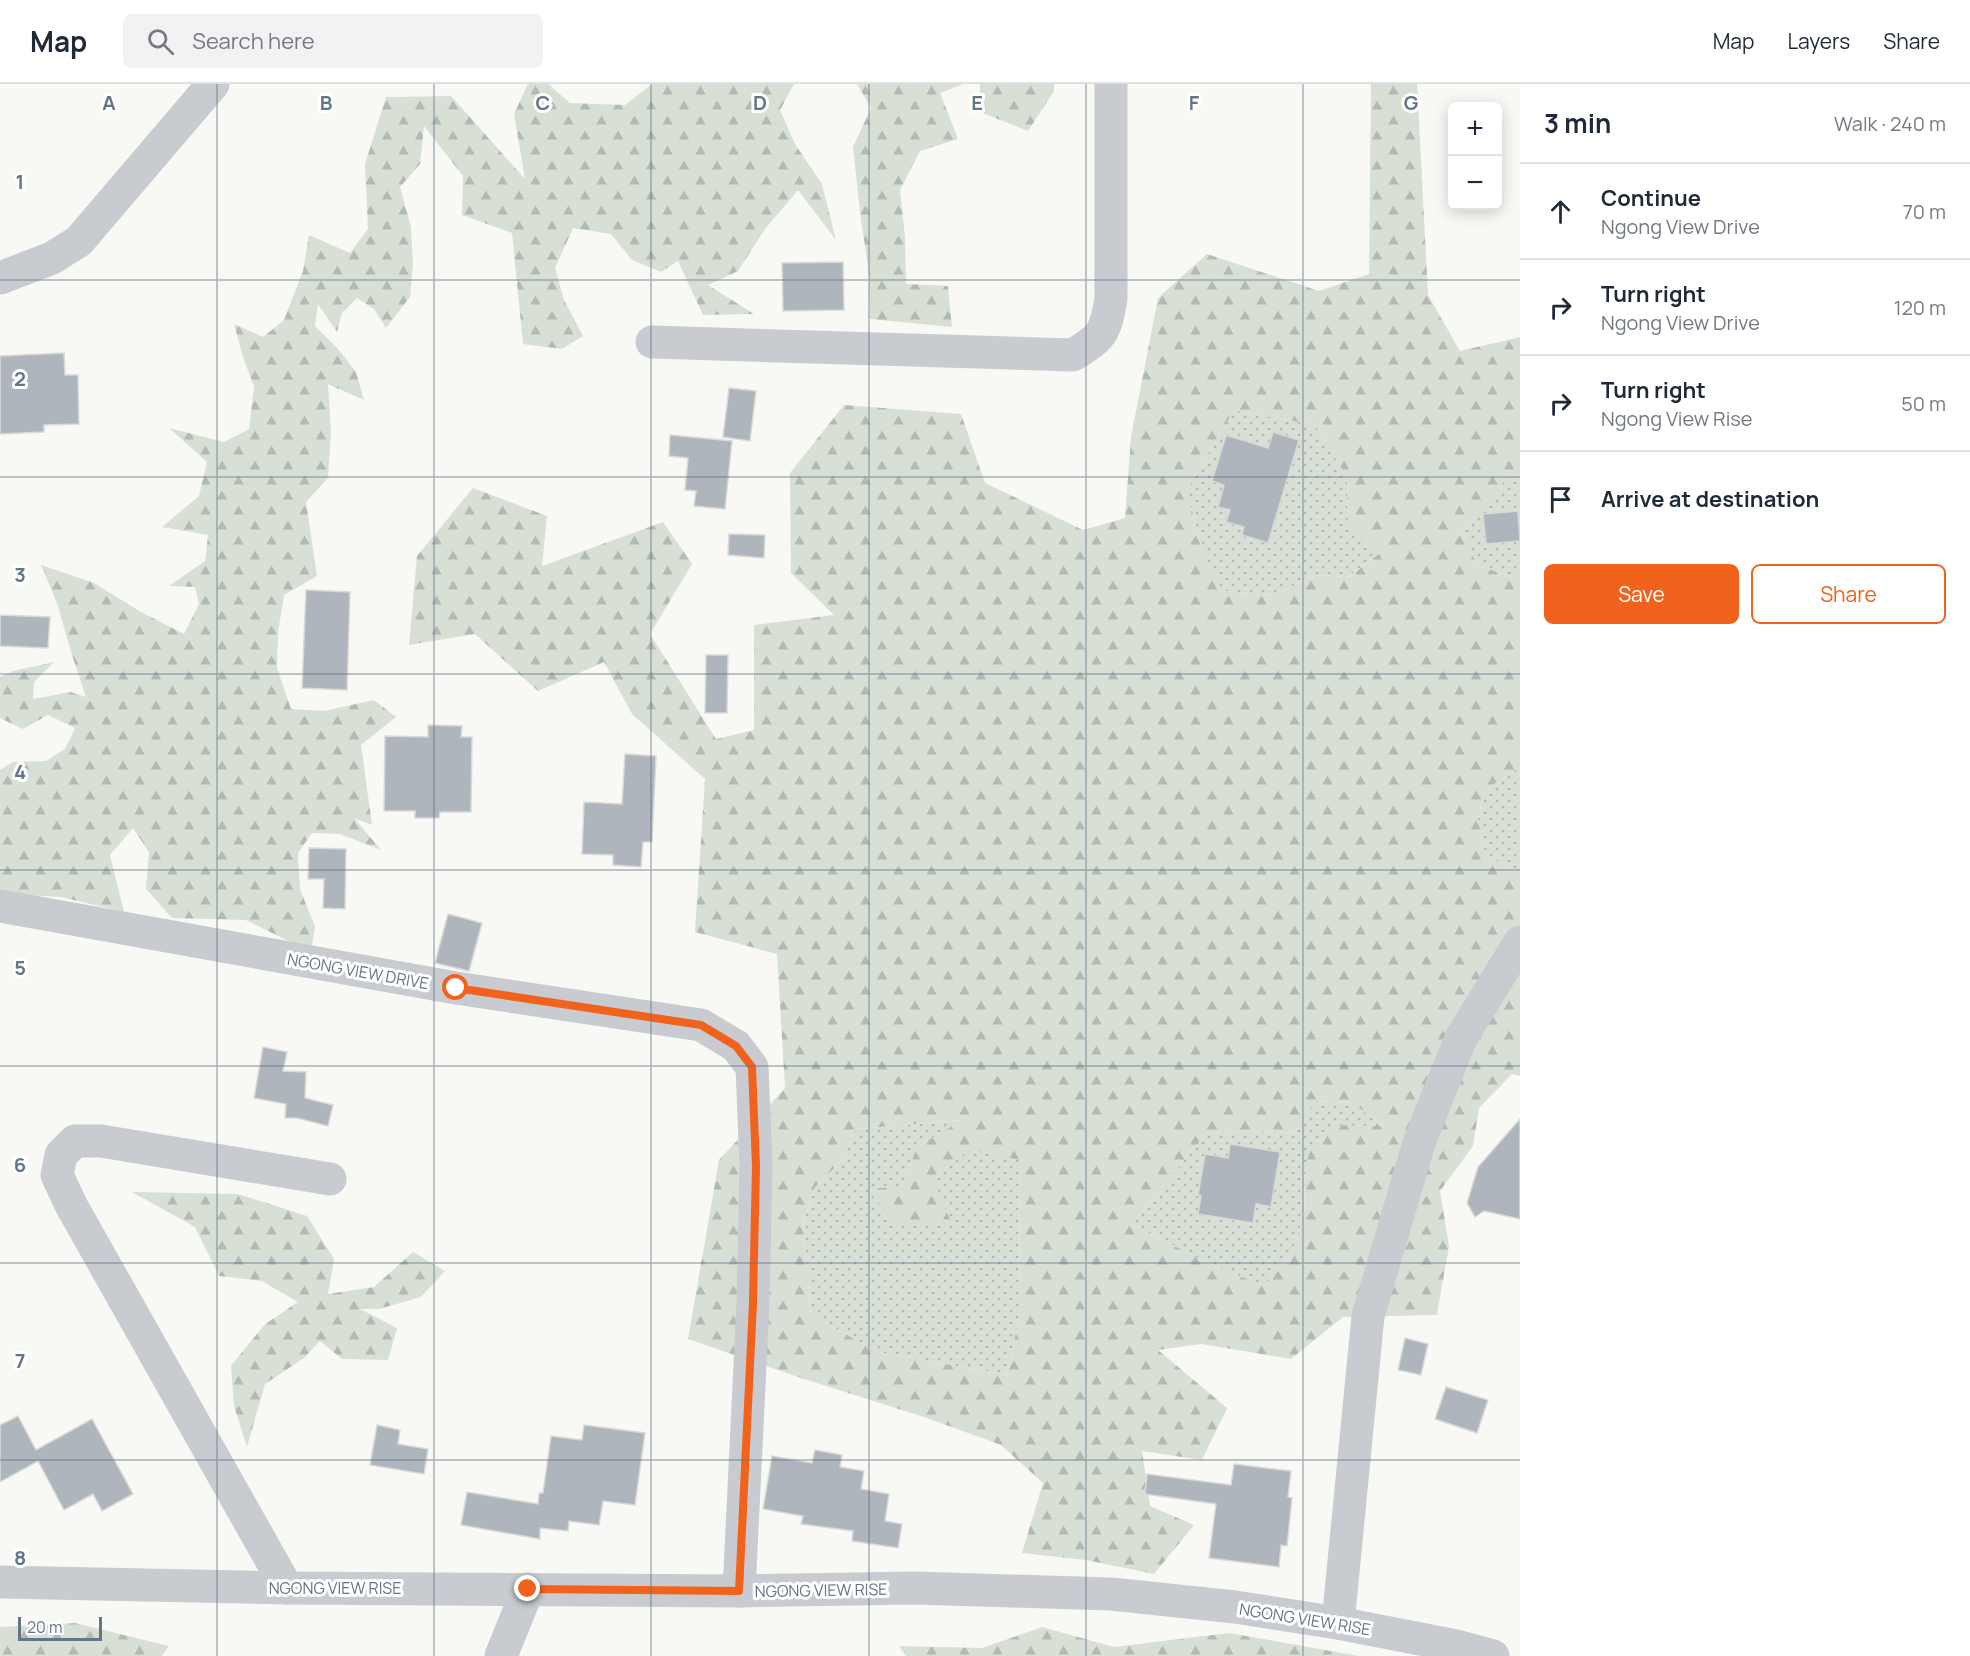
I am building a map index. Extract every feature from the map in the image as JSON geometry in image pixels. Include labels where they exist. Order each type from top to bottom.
[{"type":"street","points":[[0,278],[52,258],[79,241],[213,84]]},
{"type":"street","points":[[652,342],[1073,355],[1097,340],[1107,321],[1111,299],[1111,84]]},
{"type":"street","name":"NGONG VIEW DRIVE","points":[[0,906],[456,988],[701,1025],[736,1046],[752,1067],[756,1166],[753,1303],[739,1591]]},
{"type":"street","points":[[1338,1623],[1368,1316],[1419,1140],[1461,1038],[1520,942]]},
{"type":"street","points":[[287,1588],[71,1206],[57,1175],[61,1155],[75,1142],[101,1140],[330,1179]]},
{"type":"street","name":"NGONG VIEW RISE","points":[[0,1582],[287,1588],[739,1591],[914,1588],[1111,1594],[1235,1607],[1338,1623],[1455,1646],[1493,1656]]},
{"type":"street","points":[[501,1656],[528,1589]]},
{"type":"green space","points":[[528,84],[548,84],[570,103],[625,105],[652,84],[794,84],[780,110],[795,144],[822,184],[836,240],[798,190],[765,229],[738,271],[708,285],[754,314],[703,315],[678,261],[661,272],[632,260],[611,234],[573,228],[555,268],[564,300],[583,336],[562,349],[523,344],[512,233],[462,215],[463,176],[424,126],[420,164],[400,187],[411,227],[413,264],[410,297],[386,328],[374,309],[357,298],[342,313],[337,332],[318,304],[315,326],[339,350],[356,372],[364,400],[328,384],[331,433],[328,478],[306,502],[317,576],[284,595],[278,632],[277,668],[291,709],[324,711],[374,700],[396,717],[361,745],[372,825],[354,818],[381,850],[340,834],[312,833],[298,853],[300,889],[315,927],[311,952],[246,920],[172,918],[146,889],[149,852],[133,828],[110,855],[124,912],[61,897],[8,894],[0,891],[0,770],[13,762],[46,761],[65,749],[75,728],[48,715],[23,729],[0,718],[0,677],[13,671],[54,662],[34,682],[33,699],[70,692],[86,697],[57,603],[41,565],[94,583],[141,612],[184,634],[199,604],[195,587],[169,586],[205,561],[208,535],[162,527],[199,496],[207,462],[169,428],[224,442],[249,429],[254,387],[234,324],[263,337],[284,320],[303,271],[309,235],[350,253],[368,229],[365,164],[386,97],[451,96],[525,179],[514,114]]},
{"type":"green space","points":[[857,84],[963,84],[940,93],[958,139],[920,151],[900,190],[905,237],[906,284],[948,286],[952,327],[870,319],[869,273],[853,147],[871,108]]},
{"type":"green space","points":[[980,84],[1054,84],[1054,91],[1028,131],[980,112]]},
{"type":"green space","points":[[1371,84],[1417,84],[1428,295],[1460,351],[1520,337],[1520,474],[1507,478],[1462,529],[1477,565],[1520,580],[1520,767],[1485,790],[1478,819],[1485,854],[1520,875],[1520,1076],[1512,1074],[1479,1108],[1473,1146],[1440,1191],[1449,1246],[1437,1315],[1343,1317],[1291,1359],[1201,1344],[1158,1350],[1227,1408],[1202,1460],[1142,1451],[1150,1506],[1194,1525],[1154,1574],[1086,1560],[1022,1553],[1043,1483],[1001,1445],[924,1417],[688,1339],[719,1160],[785,1088],[777,954],[695,932],[705,779],[632,714],[604,662],[538,691],[475,634],[409,645],[417,556],[473,488],[547,516],[542,566],[663,522],[692,564],[650,634],[716,739],[754,730],[754,625],[834,615],[791,573],[790,473],[844,405],[961,414],[985,483],[1083,530],[1125,518],[1131,437],[1158,298],[1207,254],[1319,291],[1369,274]],"holes":[[[1234,410],[1315,425],[1347,477],[1348,521],[1380,553],[1349,577],[1316,575],[1274,595],[1223,591],[1202,551],[1187,490]],[[1315,1101],[1352,1103],[1384,1126],[1333,1125],[1310,1148],[1305,1173],[1304,1213],[1292,1254],[1265,1286],[1214,1266],[1131,1224],[1206,1134],[1259,1131],[1295,1133]],[[962,1120],[917,1147],[901,1188],[866,1188],[895,1222],[951,1222],[933,1179],[969,1150],[1019,1160],[1020,1313],[1007,1375],[878,1352],[811,1315],[803,1224],[815,1187],[844,1158],[856,1129]]]},
{"type":"green space","points":[[1234,410],[1315,425],[1347,477],[1348,521],[1380,553],[1348,577],[1316,575],[1274,595],[1222,591],[1202,551],[1187,490]]},
{"type":"green space","points":[[1520,474],[1520,580],[1477,565],[1462,529],[1507,478]]},
{"type":"green space","points":[[1520,767],[1520,875],[1485,854],[1478,819],[1485,790]]},
{"type":"green space","points":[[1314,1101],[1352,1103],[1385,1127],[1305,1173],[1304,1213],[1292,1254],[1265,1286],[1214,1266],[1131,1224],[1206,1134],[1259,1131],[1295,1133]]},
{"type":"green space","points":[[964,1120],[917,1147],[901,1188],[895,1222],[933,1179],[969,1149],[1019,1160],[1020,1313],[1007,1375],[878,1352],[811,1315],[803,1224],[815,1187],[844,1158],[856,1129]]},
{"type":"green space","points":[[132,1192],[238,1194],[307,1216],[334,1259],[328,1294],[374,1287],[413,1252],[445,1271],[421,1297],[379,1309],[360,1309],[397,1328],[388,1360],[342,1359],[320,1341],[304,1358],[265,1384],[247,1447],[234,1406],[231,1366],[264,1325],[298,1302],[262,1281],[219,1276],[195,1227]]},
{"type":"green space","points":[[75,1623],[169,1646],[162,1656],[0,1656],[0,1627]]},
{"type":"green space","points":[[1042,1627],[1114,1647],[1229,1633],[1359,1656],[906,1656],[899,1646],[982,1648]]},
{"type":"building","points":[[843,262],[844,310],[783,311],[782,263]]},
{"type":"building","points":[[64,353],[65,375],[78,375],[79,424],[44,425],[44,432],[0,434],[0,356]]},
{"type":"building","points":[[729,388],[756,391],[750,441],[723,437]]},
{"type":"building","points":[[1273,432],[1299,440],[1268,543],[1242,535],[1244,527],[1226,522],[1230,510],[1218,507],[1224,485],[1212,481],[1226,435],[1268,448]]},
{"type":"building","points":[[670,435],[732,441],[725,509],[694,506],[696,491],[685,490],[688,458],[669,456]]},
{"type":"building","points":[[1518,511],[1520,541],[1486,544],[1483,514]]},
{"type":"building","points":[[729,534],[765,535],[764,558],[728,555]]},
{"type":"building","points":[[306,590],[350,592],[347,690],[302,688]]},
{"type":"building","points":[[0,615],[50,617],[48,648],[0,646]]},
{"type":"building","points":[[706,655],[728,655],[727,713],[705,713]]},
{"type":"building","points":[[428,725],[462,726],[461,737],[472,737],[471,812],[440,812],[439,818],[415,818],[415,811],[384,811],[385,736],[428,737]]},
{"type":"building","points":[[625,754],[656,756],[652,842],[643,842],[641,867],[613,865],[613,855],[582,854],[584,802],[622,804]]},
{"type":"building","points":[[309,848],[346,849],[345,909],[323,908],[324,879],[308,879]]},
{"type":"building","points":[[448,914],[482,923],[469,971],[435,963]]},
{"type":"building","points":[[263,1047],[287,1052],[283,1071],[306,1072],[305,1098],[333,1105],[328,1126],[297,1118],[285,1118],[286,1104],[254,1098]]},
{"type":"building","points":[[1520,1119],[1520,1219],[1484,1211],[1475,1217],[1467,1203],[1478,1167]]},
{"type":"building","points":[[1230,1144],[1280,1152],[1271,1207],[1256,1204],[1253,1223],[1198,1214],[1201,1196],[1198,1195],[1205,1154],[1228,1158]]},
{"type":"building","points":[[1405,1338],[1428,1344],[1421,1375],[1398,1370]]},
{"type":"building","points":[[1446,1387],[1488,1400],[1477,1433],[1435,1419]]},
{"type":"building","points":[[18,1416],[36,1450],[92,1419],[133,1494],[102,1511],[93,1494],[64,1510],[38,1461],[0,1482],[0,1425]]},
{"type":"building","points":[[377,1425],[400,1430],[398,1444],[428,1449],[424,1474],[370,1465]]},
{"type":"building","points":[[584,1425],[645,1433],[635,1505],[603,1501],[599,1525],[569,1521],[568,1531],[540,1528],[540,1539],[461,1525],[467,1492],[538,1504],[539,1493],[543,1493],[551,1436],[582,1440]]},
{"type":"building","points":[[815,1450],[842,1455],[840,1467],[864,1471],[861,1489],[889,1494],[885,1521],[902,1524],[898,1548],[852,1541],[853,1531],[801,1524],[803,1516],[763,1509],[772,1456],[812,1463]]},
{"type":"building","points":[[1234,1464],[1291,1471],[1288,1497],[1292,1498],[1287,1546],[1281,1545],[1279,1567],[1209,1558],[1216,1504],[1145,1494],[1147,1474],[1231,1485]]},
{"type":"route","points":[[456,988],[701,1025],[736,1046],[752,1067],[756,1166],[753,1303],[739,1591],[528,1589]]}]
